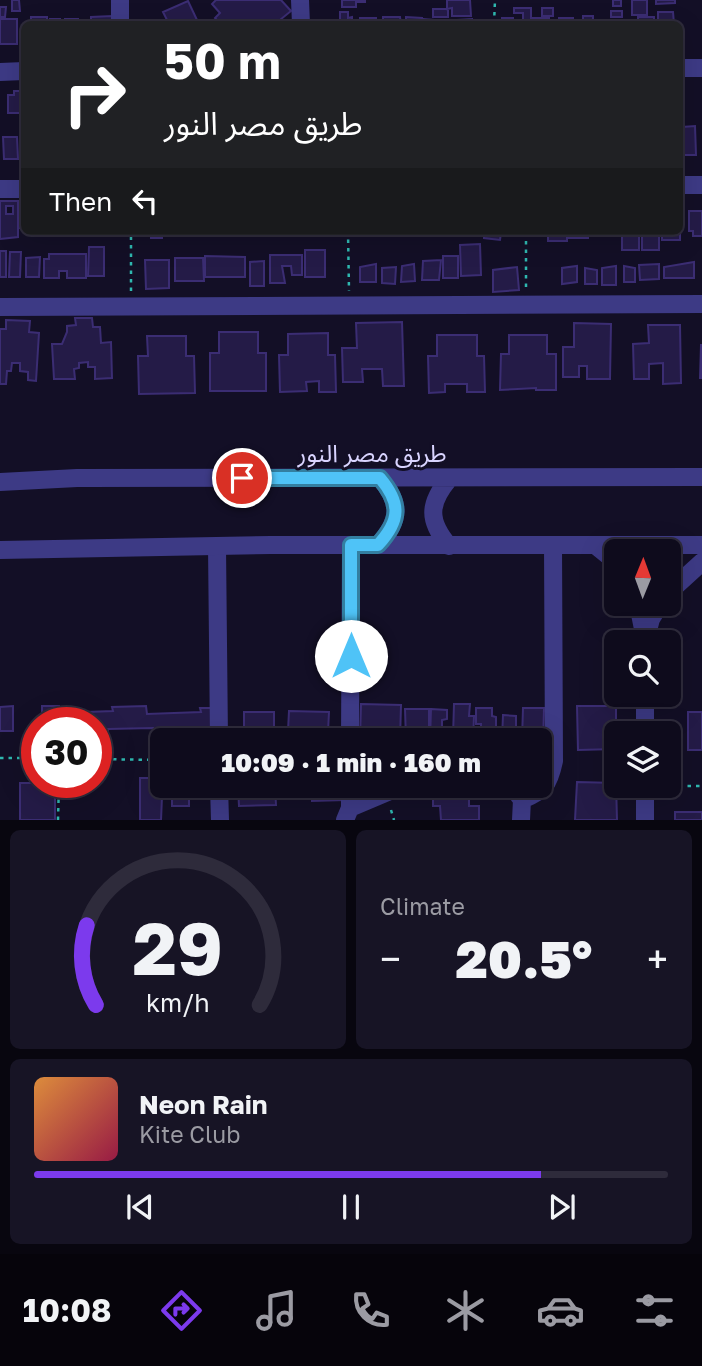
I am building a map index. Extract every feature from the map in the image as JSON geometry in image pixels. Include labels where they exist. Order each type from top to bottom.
[{"type":"street","points":[[120,0],[120,21]]},
{"type":"street","points":[[300,0],[301,21]]},
{"type":"street","points":[[683,68],[702,68]]},
{"type":"street","points":[[0,72],[21,71]]},
{"type":"street","points":[[683,186],[702,185]]},
{"type":"street","points":[[0,189],[21,188]]},
{"type":"street","points":[[0,307],[702,304]]},
{"type":"street","name":"طريق مصر النور","points":[[0,482],[77,478],[702,477]]},
{"type":"street","points":[[378,545],[391,530],[397,512],[392,492],[380,478]]},
{"type":"street","points":[[449,479],[437,494],[432,512],[436,531],[449,546]]},
{"type":"street","points":[[350,728],[351,545]]},
{"type":"street","points":[[0,550],[351,545],[702,545]]},
{"type":"street","points":[[552,770],[553,545]]},
{"type":"street","points":[[595,545],[604,552]]},
{"type":"street","points":[[217,546],[219,728]]},
{"type":"street","points":[[681,581],[702,562]]},
{"type":"street","points":[[219,798],[220,820]]},
{"type":"street","points":[[348,814],[379,798]]},
{"type":"street","points":[[518,798],[522,820]]},
{"type":"street","points":[[645,798],[645,820]]},
{"type":"path","points":[[494,21],[495,0]]},
{"type":"path","points":[[131,235],[131,306]]},
{"type":"path","points":[[348,235],[349,305]]},
{"type":"path","points":[[526,235],[526,304]]},
{"type":"path","points":[[0,758],[21,758]]},
{"type":"path","points":[[112,759],[150,760]]},
{"type":"path","points":[[681,786],[702,786]]},
{"type":"path","points":[[58,820],[59,798]]},
{"type":"building","points":[[12,0],[19,0],[20,11],[12,11]]},
{"type":"building","points":[[216,0],[281,0],[291,11],[279,21],[218,21],[215,18],[220,13],[212,4]]},
{"type":"building","points":[[342,0],[365,2],[356,2],[356,7],[342,7]]},
{"type":"building","points":[[447,0],[470,0],[471,16],[452,16],[452,8],[447,9]]},
{"type":"building","points":[[613,0],[621,0],[621,6],[613,6]]},
{"type":"building","points":[[632,0],[647,0],[647,15],[632,15]]},
{"type":"building","points":[[656,0],[675,0],[675,3],[656,4]]},
{"type":"building","points":[[188,1],[197,20],[168,21],[163,12]]},
{"type":"building","points":[[0,7],[6,7],[5,17],[0,17]]},
{"type":"building","points":[[514,8],[531,8],[531,18],[549,18],[549,21],[523,21],[523,13],[514,13]]},
{"type":"building","points":[[542,8],[553,8],[553,16],[542,16]]},
{"type":"building","points":[[433,9],[448,9],[448,17],[433,17]]},
{"type":"building","points":[[611,11],[622,11],[622,17],[611,17]]},
{"type":"building","points":[[340,12],[348,12],[348,18],[352,17],[352,21],[340,21]]},
{"type":"building","points":[[658,12],[673,12],[674,21],[658,21]]},
{"type":"building","points":[[112,16],[112,21],[91,21],[91,17]]},
{"type":"building","points":[[583,16],[593,16],[593,21],[583,21]]},
{"type":"building","points":[[31,17],[47,17],[47,21],[31,21]]},
{"type":"building","points":[[383,17],[400,17],[401,21],[383,21]]},
{"type":"building","points":[[406,17],[422,18],[422,21],[406,21]]},
{"type":"building","points":[[638,17],[654,17],[654,21],[638,21]]},
{"type":"building","points":[[360,18],[376,18],[376,21],[360,21]]},
{"type":"building","points":[[502,18],[513,18],[513,21],[502,21]]},
{"type":"building","points":[[559,18],[573,18],[573,21],[559,21]]},
{"type":"building","points":[[0,19],[17,19],[17,44],[0,44]]},
{"type":"building","points":[[14,91],[21,91],[21,113],[8,113],[8,95],[14,95]]},
{"type":"building","points":[[695,126],[696,155],[683,155],[683,127]]},
{"type":"building","points":[[3,137],[17,137],[18,159],[4,159]]},
{"type":"building","points":[[0,201],[18,201],[18,237],[0,239]],"holes":[[[6,206],[13,206],[13,214],[6,214]]]},
{"type":"building","points":[[689,211],[702,211],[702,236],[693,236],[693,231],[689,231]]},
{"type":"building","points":[[151,235],[162,235],[162,238],[151,238]]},
{"type":"building","points":[[484,235],[501,235],[500,240],[484,238]]},
{"type":"building","points":[[548,235],[567,235],[567,241],[548,241]]},
{"type":"building","points":[[569,235],[588,235],[588,238],[569,238]]},
{"type":"building","points":[[622,235],[639,235],[639,250],[622,250]]},
{"type":"building","points":[[642,235],[659,235],[659,250],[642,250]]},
{"type":"building","points":[[662,235],[680,235],[680,240],[662,240]]},
{"type":"building","points":[[480,244],[481,275],[461,276],[460,245]]},
{"type":"building","points":[[89,247],[104,247],[104,276],[88,276]]},
{"type":"building","points":[[305,250],[325,250],[325,277],[305,277]]},
{"type":"building","points":[[0,251],[6,251],[6,277],[0,277]]},
{"type":"building","points":[[10,252],[21,252],[20,277],[9,277]]},
{"type":"building","points":[[49,254],[86,254],[86,278],[67,278],[67,271],[59,271],[59,278],[44,278],[44,259],[49,259]]},
{"type":"building","points":[[270,255],[302,255],[302,275],[292,275],[291,266],[282,266],[285,283],[270,283]]},
{"type":"building","points":[[205,256],[245,257],[245,277],[205,277]]},
{"type":"building","points":[[443,256],[458,256],[458,278],[443,278]]},
{"type":"building","points":[[40,257],[39,277],[26,277],[26,258]]},
{"type":"building","points":[[175,258],[203,258],[204,281],[175,281]]},
{"type":"building","points":[[145,260],[169,260],[169,288],[146,289]]},
{"type":"building","points":[[441,260],[439,280],[422,280],[423,261]]},
{"type":"building","points":[[264,261],[264,286],[250,286],[250,262]]},
{"type":"building","points":[[694,262],[694,278],[664,278],[664,267]]},
{"type":"building","points":[[376,264],[376,282],[360,282],[360,267]]},
{"type":"building","points":[[414,264],[415,281],[401,282],[402,266]]},
{"type":"building","points":[[659,264],[659,279],[640,280],[639,265]]},
{"type":"building","points":[[577,266],[577,282],[562,284],[562,268]]},
{"type":"building","points":[[616,266],[616,285],[602,285],[602,268]]},
{"type":"building","points":[[624,266],[635,268],[635,282],[624,282]]},
{"type":"building","points":[[396,267],[395,284],[382,283],[382,268]]},
{"type":"building","points":[[517,267],[519,290],[493,292],[493,270]]},
{"type":"building","points":[[585,268],[597,270],[597,284],[585,284]]},
{"type":"building","points":[[75,318],[92,318],[93,327],[100,327],[101,343],[111,342],[112,378],[95,379],[95,367],[88,367],[88,362],[79,363],[79,368],[74,369],[75,379],[54,379],[52,344],[62,344],[67,326],[76,325]]},
{"type":"building","points":[[6,320],[30,321],[29,332],[39,333],[36,381],[28,380],[28,372],[20,371],[20,363],[12,363],[11,371],[7,371],[6,384],[0,384],[0,329],[6,329]]},
{"type":"building","points":[[402,322],[404,386],[383,386],[382,369],[362,369],[363,382],[343,382],[342,348],[357,348],[356,323]]},
{"type":"building","points":[[574,323],[611,324],[610,379],[587,379],[587,366],[579,366],[579,377],[563,377],[563,347],[574,347]]},
{"type":"building","points":[[648,325],[680,325],[681,383],[663,384],[663,363],[649,364],[649,379],[634,379],[633,344],[649,343]]},
{"type":"building","points":[[219,332],[258,332],[258,353],[266,353],[266,391],[210,391],[210,353],[219,353]]},
{"type":"building","points":[[328,333],[328,355],[335,355],[336,392],[319,392],[319,381],[306,382],[307,391],[280,392],[279,355],[288,355],[288,334]]},
{"type":"building","points":[[437,335],[477,335],[477,356],[484,356],[485,392],[467,392],[467,384],[445,384],[445,392],[429,393],[428,356],[437,356]]},
{"type":"building","points":[[509,335],[547,335],[547,354],[556,354],[556,390],[500,390],[501,354],[509,354]]},
{"type":"building","points":[[147,336],[186,336],[186,356],[194,356],[195,393],[139,394],[138,356],[148,356]]},
{"type":"building","points":[[701,345],[702,378],[700,378]]},
{"type":"building","points":[[361,704],[401,705],[400,728],[360,728]]},
{"type":"building","points":[[454,704],[470,704],[469,716],[474,716],[474,728],[453,728]]},
{"type":"building","points":[[13,706],[13,731],[0,731],[0,707]]},
{"type":"building","points":[[146,706],[147,714],[201,712],[200,708],[216,708],[217,728],[112,729],[112,707]]},
{"type":"building","points":[[577,706],[616,707],[616,721],[604,721],[604,749],[578,750]]},
{"type":"building","points":[[476,708],[492,708],[492,716],[496,717],[496,728],[481,728],[481,724],[476,724]]},
{"type":"building","points":[[523,708],[544,708],[543,728],[522,728]]},
{"type":"building","points":[[405,709],[429,709],[429,728],[406,728]]},
{"type":"building","points":[[431,709],[447,710],[447,719],[442,720],[442,728],[430,728]]},
{"type":"building","points":[[289,711],[329,712],[328,728],[288,728]]},
{"type":"building","points":[[244,712],[274,712],[274,728],[244,728]]},
{"type":"building","points":[[688,712],[702,712],[702,750],[688,750]]},
{"type":"building","points":[[503,715],[516,716],[516,728],[502,728]]},
{"type":"building","points":[[140,778],[150,778],[150,798],[162,798],[161,820],[140,820]]},
{"type":"building","points":[[577,782],[604,783],[604,798],[616,798],[617,820],[575,820]]},
{"type":"building","points":[[20,783],[21,798],[55,798],[55,820],[20,820]]},
{"type":"building","points":[[172,798],[189,798],[189,806],[172,806]]},
{"type":"building","points":[[239,798],[276,798],[276,805],[239,806]]},
{"type":"building","points":[[312,798],[345,798],[345,800],[312,801]]},
{"type":"building","points":[[433,798],[469,798],[469,806],[479,806],[479,820],[441,820],[440,806],[433,806]]},
{"type":"building","points":[[675,812],[702,812],[702,820],[675,820]]},
{"type":"route","points":[[242,478],[380,478],[392,492],[397,512],[391,530],[378,545],[351,545],[351,656]]}]
